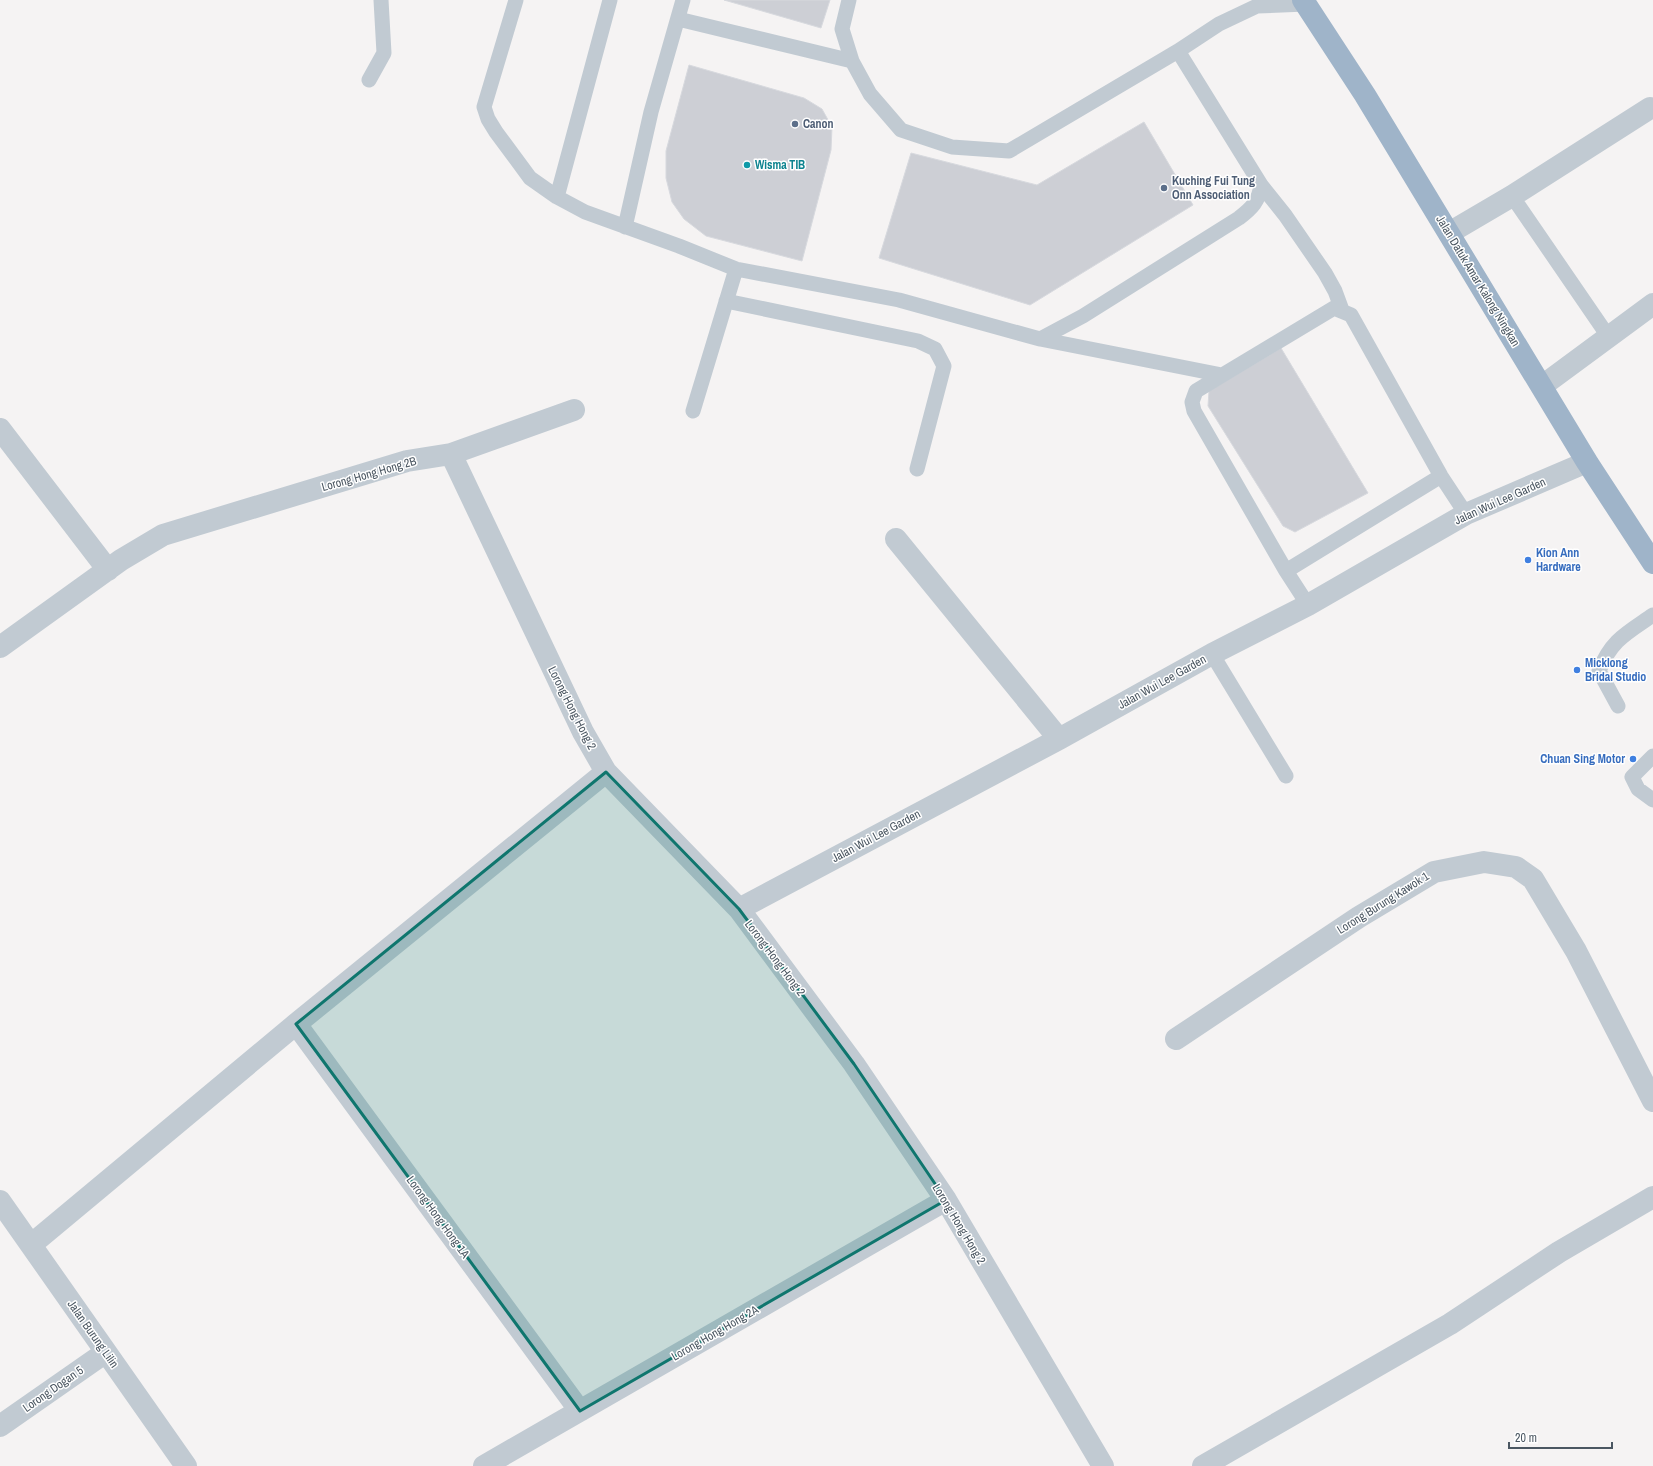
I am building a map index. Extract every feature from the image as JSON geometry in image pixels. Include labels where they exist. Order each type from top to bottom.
[{"type":"highway","name":"Jalan Datuk Amar Kalong Ningkan","points":[[1305,2],[1365,95],[1587,462],[1653,563]]},
{"type":"street","points":[[1449,233],[1512,196],[1650,108]]},
{"type":"street","points":[[1542,386],[1653,304]]},
{"type":"street","name":"Lorong Hong Hong 2B","points":[[0,647],[121,560],[163,535],[407,461],[451,454],[574,410]]},
{"type":"street","points":[[0,429],[108,570]]},
{"type":"street","name":"Lorong Hong Hong 2","points":[[451,454],[583,732],[606,772],[739,909],[854,1064],[946,1200],[1103,1466]]},
{"type":"street","name":"Jalan Wui Lee Garden","points":[[739,909],[1059,739],[1212,654],[1308,605],[1466,514],[1587,462]]},
{"type":"street","points":[[896,539],[1059,739]]},
{"type":"street","points":[[32,1244],[296,1024],[606,772]]},
{"type":"street","name":"Lorong Burung Kawok 1","points":[[1176,1039],[1359,917],[1434,872],[1484,862],[1516,867],[1533,879],[1576,951],[1653,1101]]},
{"type":"street","name":"Lorong Hong Hong 1A","points":[[296,1024],[580,1411]]},
{"type":"street","points":[[1202,1466],[1450,1324],[1559,1252],[1653,1197]]},
{"type":"street","name":"Lorong Hong Hong 2A","points":[[484,1466],[946,1200]]},
{"type":"street","name":"Jalan Burung Lilin","points":[[0,1201],[32,1244],[186,1466]]},
{"type":"street","name":"Lorong Dogan 5","points":[[0,1426],[106,1352]]},
{"type":"lane","points":[[369,80],[384,53],[380,0]]},
{"type":"lane","points":[[516,0],[484,106],[488,119],[530,178],[557,197],[585,212],[736,269],[899,300],[1040,339],[1222,376]]},
{"type":"lane","points":[[557,197],[610,0]]},
{"type":"lane","points":[[625,227],[651,112],[683,0]]},
{"type":"lane","points":[[850,0],[842,29],[852,61],[870,94],[901,130],[952,147],[1008,151],[1178,51],[1219,24],[1257,6],[1305,2]]},
{"type":"lane","points":[[678,19],[852,61]]},
{"type":"lane","points":[[1178,51],[1261,185],[1285,215],[1325,273],[1335,291],[1342,310]]},
{"type":"lane","points":[[1040,339],[1089,312],[1239,218],[1254,207],[1260,195],[1261,185]]},
{"type":"lane","points":[[1512,196],[1608,336]]},
{"type":"lane","points":[[693,410],[736,269]]},
{"type":"lane","points":[[726,301],[918,341],[935,349],[944,366],[917,469]]},
{"type":"lane","points":[[1308,605],[1286,571],[1194,411],[1192,402],[1196,391],[1334,308],[1351,315],[1441,476],[1466,514]]},
{"type":"lane","points":[[1286,571],[1441,476]]},
{"type":"lane","points":[[1618,706],[1599,671],[1606,654],[1623,635],[1653,615]]},
{"type":"lane","points":[[1212,654],[1286,776]]},
{"type":"lane","points":[[1653,756],[1632,777],[1638,790],[1653,800]]},
{"type":"highlighted area","points":[[606,772],[739,909],[854,1064],[946,1200],[580,1411],[296,1024]]},
{"type":"building","points":[[724,0],[830,0],[821,28]]},
{"type":"building","name":"Wisma TIB","points":[[689,65],[804,98],[822,109],[832,127],[831,150],[802,261],[706,236],[684,219],[672,202],[666,178],[666,151]]},
{"type":"building","points":[[1144,122],[1193,205],[1030,305],[879,258],[911,153],[1037,185]]},
{"type":"building","points":[[1281,348],[1368,493],[1295,532],[1283,526],[1208,406],[1209,391]]},
{"type":"place","name":"Canon","points":[[795,124]]},
{"type":"place","name":"Wisma TIB","points":[[747,165]]},
{"type":"place","name":"Kuching Fui Tung Onn Association","points":[[1164,188]]},
{"type":"place","name":"Kion Ann Hardware","points":[[1528,560]]},
{"type":"place","name":"Micklong Bridal Studio","points":[[1577,670]]},
{"type":"place","name":"Chuan Sing Motor","points":[[1633,759]]}]
